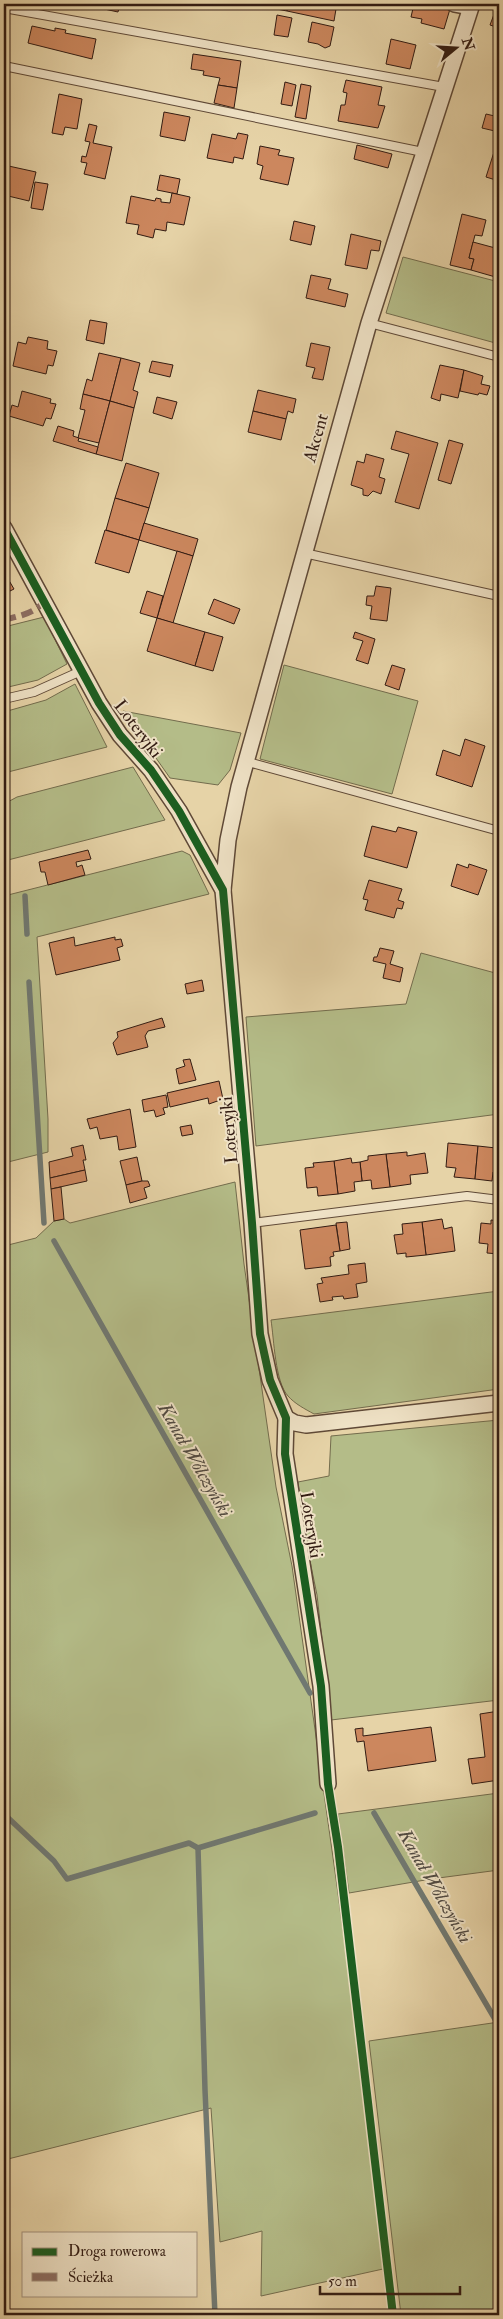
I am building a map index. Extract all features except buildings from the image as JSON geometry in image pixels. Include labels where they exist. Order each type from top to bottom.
[{"type":"street","points":[[454,4],[471,6]]},
{"type":"street","name":"Akcent","points":[[223,890],[228,840],[239,787],[248,762],[304,553],[369,322],[471,6]]},
{"type":"street","name":"Loteryjki","points":[[4,528],[81,671],[120,735],[151,770],[179,811],[223,890],[260,1334],[270,1380],[286,1418],[285,1454],[321,1686],[328,1784]]},
{"type":"street","points":[[286,1418],[295,1423],[306,1425],[499,1403]]},
{"type":"lane","points":[[4,8],[444,87]]},
{"type":"lane","points":[[4,66],[423,152]]},
{"type":"lane","points":[[369,322],[499,357]]},
{"type":"lane","points":[[304,553],[499,596]]},
{"type":"lane","points":[[4,699],[34,692],[81,671]]},
{"type":"lane","points":[[248,762],[499,831]]},
{"type":"lane","points":[[252,1223],[468,1196],[499,1200]]},
{"type":"green space","points":[[403,257],[499,282],[499,344],[386,313]]},
{"type":"green space","points":[[44,617],[67,664],[38,680],[4,688],[4,627]]},
{"type":"green space","points":[[284,665],[418,701],[392,794],[260,759]]},
{"type":"green space","points":[[75,684],[107,747],[4,773],[4,712],[46,700]]},
{"type":"green space","points":[[123,711],[241,733],[230,770],[218,785],[170,778]]},
{"type":"green space","points":[[133,767],[165,820],[4,861],[4,804],[17,797]]},
{"type":"green space","points":[[182,851],[190,855],[209,894],[37,937],[48,1119],[48,1152],[4,1163],[4,896]]},
{"type":"green space","points":[[421,953],[499,974],[499,1114],[256,1146],[246,1017],[406,1004]]},
{"type":"green space","points":[[235,1182],[244,1264],[276,1487],[292,1566],[337,1886],[362,2072],[383,2269],[261,2296],[262,2231],[220,2242],[211,2108],[4,2160],[4,1246],[36,1238],[54,1221],[64,1219],[70,1223]]},
{"type":"green space","points":[[499,1291],[499,1389],[314,1414],[288,1396],[280,1381],[271,1320]]},
{"type":"green space","points":[[499,1420],[499,1700],[331,1720],[317,1595],[304,1532],[298,1482],[329,1476],[331,1436]]},
{"type":"green space","points":[[499,1793],[499,1870],[349,1893],[338,1814]]},
{"type":"green space","points":[[499,2022],[499,2315],[401,2315],[369,2041]]},
{"type":"waterway","name":"Kanał Wólczyński","points":[[25,896],[27,934]]},
{"type":"waterway","name":"Kanał Wólczyński","points":[[29,982],[44,1223]]},
{"type":"waterway","name":"Kanał Wólczyński","points":[[54,1241],[310,1693]]},
{"type":"waterway","points":[[4,1814],[54,1861],[67,1879],[189,1843],[198,1848],[315,1813]]},
{"type":"waterway","name":"Kanał Wólczyński","points":[[374,1813],[499,2026]]},
{"type":"waterway","points":[[198,1848],[205,2090],[215,2315]]},
{"type":"marked path","points":[[4,620],[30,612],[44,602]]},
{"type":"cycle path","points":[[4,528],[99,703],[120,735],[151,770],[179,811],[223,890],[260,1334],[270,1380],[286,1418],[285,1454],[321,1686],[328,1784],[338,1847],[393,2315]]}]
